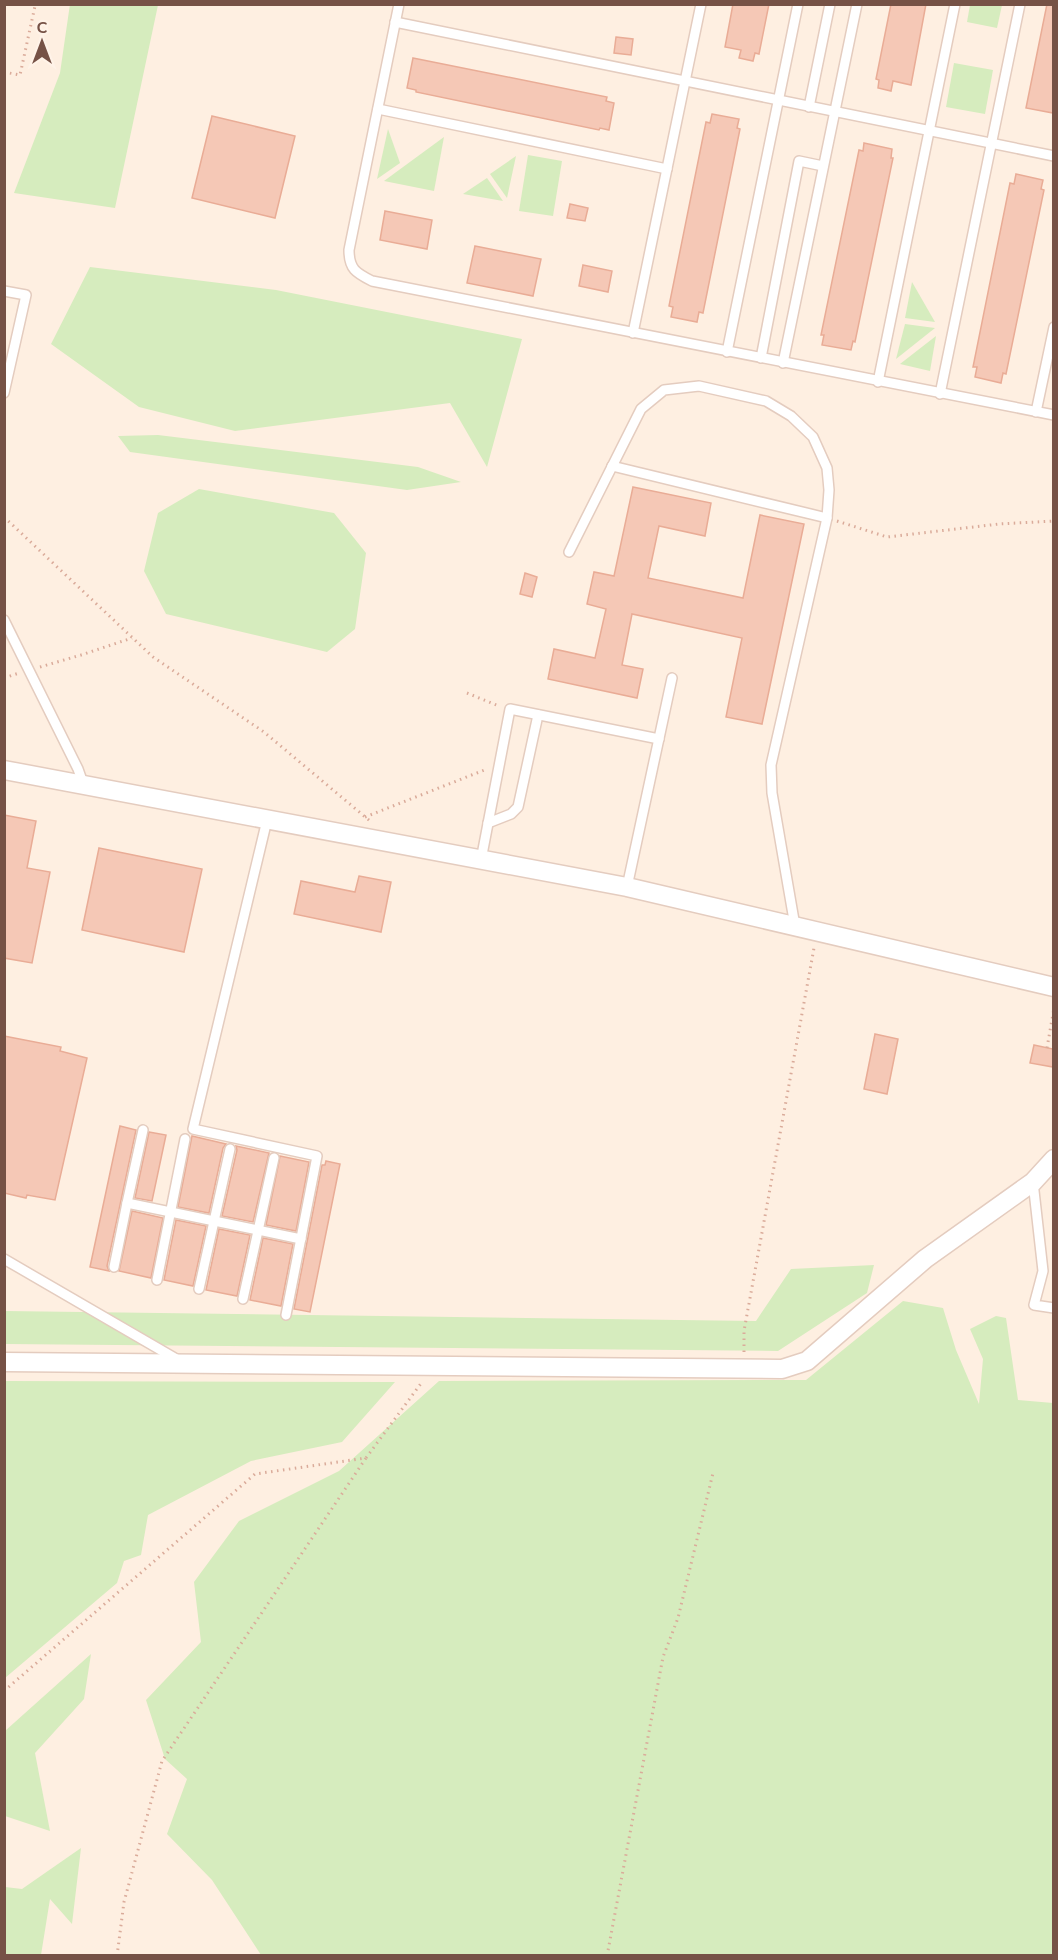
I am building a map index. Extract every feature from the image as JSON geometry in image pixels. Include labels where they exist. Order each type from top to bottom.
[{"type":"street","points":[[4,770],[627,887],[1053,987]]},
{"type":"street","points":[[4,1362],[782,1369],[807,1360],[925,1259],[1033,1182],[1053,1159]]},
{"type":"lane","points":[[399,4],[349,250],[349,262],[359,275],[372,281],[1053,415]]},
{"type":"lane","points":[[633,333],[700,4]]},
{"type":"lane","points":[[727,352],[798,4]]},
{"type":"lane","points":[[809,106],[830,4]]},
{"type":"lane","points":[[783,363],[857,4]]},
{"type":"lane","points":[[878,382],[955,4]]},
{"type":"lane","points":[[940,394],[1020,4]]},
{"type":"lane","points":[[396,22],[1053,156]]},
{"type":"lane","points":[[378,110],[667,169]]},
{"type":"lane","points":[[760,358],[799,162],[824,166]]},
{"type":"lane","points":[[4,291],[26,295],[4,393]]},
{"type":"lane","points":[[1036,412],[1053,327]]},
{"type":"lane","points":[[569,552],[641,409],[664,390],[699,386],[766,401],[791,416],[813,437],[827,468],[829,490],[827,518],[771,765],[772,793],[795,926]]},
{"type":"lane","points":[[612,466],[827,518]]},
{"type":"lane","points":[[4,620],[78,769],[84,786]]},
{"type":"lane","points":[[627,887],[672,678]]},
{"type":"lane","points":[[481,860],[510,709],[659,739]]},
{"type":"lane","points":[[488,823],[511,814],[518,807],[538,715]]},
{"type":"lane","points":[[267,820],[193,1129],[317,1156],[286,1315]]},
{"type":"lane","points":[[114,1267],[143,1130]]},
{"type":"lane","points":[[157,1280],[185,1139]]},
{"type":"lane","points":[[199,1289],[230,1149]]},
{"type":"lane","points":[[243,1299],[274,1158]]},
{"type":"lane","points":[[1033,1182],[1042,1271],[1034,1305],[1053,1308]]},
{"type":"lane","points":[[127,1203],[301,1239]]},
{"type":"lane","points":[[4,1259],[185,1365]]},
{"type":"path","points":[[4,72],[20,75],[35,6]]},
{"type":"path","points":[[4,517],[153,657],[264,732],[371,822]]},
{"type":"path","points":[[827,518],[887,537],[1053,520]]},
{"type":"path","points":[[4,678],[132,638]]},
{"type":"path","points":[[467,693],[486,702],[510,709]]},
{"type":"path","points":[[365,817],[448,786],[500,763]]},
{"type":"path","points":[[744,1369],[744,1331],[817,931]]},
{"type":"path","points":[[1047,1048],[1053,1008]]},
{"type":"path","points":[[117,1956],[124,1902],[162,1761],[366,1458],[433,1367]]},
{"type":"path","points":[[4,1691],[255,1474],[366,1458]]},
{"type":"path","points":[[607,1956],[663,1657],[678,1618],[713,1473]]},
{"type":"green space","points":[[70,4],[158,5],[115,208],[14,193],[60,73]]},
{"type":"green space","points":[[970,5],[1002,5],[997,28],[967,22]]},
{"type":"green space","points":[[954,63],[993,70],[985,114],[946,107]]},
{"type":"green space","points":[[388,129],[400,163],[377,179]]},
{"type":"green space","points":[[444,137],[434,191],[384,181]]},
{"type":"green space","points":[[528,155],[562,161],[553,216],[519,211]]},
{"type":"green space","points":[[516,156],[507,198],[490,174]]},
{"type":"green space","points":[[487,178],[503,201],[463,194]]},
{"type":"green space","points":[[90,267],[276,290],[522,339],[487,467],[450,403],[235,431],[139,407],[51,344]]},
{"type":"green space","points":[[912,282],[935,322],[905,318]]},
{"type":"green space","points":[[905,324],[935,328],[896,359]]},
{"type":"green space","points":[[936,336],[930,371],[900,364]]},
{"type":"green space","points":[[158,435],[418,467],[461,482],[407,490],[130,452],[118,436]]},
{"type":"green space","points":[[199,489],[334,513],[366,553],[355,629],[327,652],[166,614],[144,571],[158,513]]},
{"type":"green space","points":[[874,1265],[867,1293],[778,1351],[5,1344],[5,1311],[756,1321],[791,1269]]},
{"type":"green space","points":[[903,1301],[943,1308],[956,1350],[979,1404],[983,1359],[970,1329],[996,1316],[1006,1318],[1018,1400],[1053,1403],[1053,1955],[261,1955],[212,1880],[167,1834],[187,1779],[165,1759],[146,1700],[201,1642],[194,1582],[239,1521],[339,1471],[439,1381],[806,1380]]},
{"type":"green space","points":[[5,1381],[395,1382],[342,1442],[251,1461],[148,1515],[141,1555],[124,1561],[117,1583],[5,1678]]},
{"type":"green space","points":[[91,1654],[84,1699],[35,1753],[50,1831],[5,1816],[5,1731]]},
{"type":"green space","points":[[81,1848],[72,1924],[50,1899],[41,1955],[5,1955],[5,1887],[22,1889]]},
{"type":"building","points":[[733,4],[769,4],[759,54],[755,53],[753,61],[739,58],[741,50],[725,47]]},
{"type":"building","points":[[891,4],[926,4],[911,85],[893,81],[891,91],[878,88],[879,80],[876,79]]},
{"type":"building","points":[[1047,4],[1053,4],[1053,113],[1026,108]]},
{"type":"building","points":[[616,37],[633,39],[631,55],[614,53]]},
{"type":"building","points":[[413,58],[607,97],[606,101],[614,103],[609,130],[600,128],[599,130],[416,92],[416,90],[407,88]]},
{"type":"building","points":[[712,114],[739,119],[737,128],[740,129],[703,313],[699,312],[697,322],[671,317],[673,307],[669,306],[706,122],[710,123]]},
{"type":"building","points":[[212,116],[295,136],[275,218],[192,198]]},
{"type":"building","points":[[864,143],[892,149],[891,158],[893,158],[855,342],[853,341],[851,350],[822,345],[824,335],[821,335],[859,150],[863,151]]},
{"type":"building","points":[[1016,174],[1043,180],[1041,189],[1044,190],[1006,374],[1003,373],[1001,383],[975,377],[977,367],[973,367],[1010,183],[1014,184]]},
{"type":"building","points":[[570,204],[588,208],[585,221],[567,218]]},
{"type":"building","points":[[385,211],[432,220],[427,249],[380,240]]},
{"type":"building","points":[[475,246],[541,259],[533,296],[467,283]]},
{"type":"building","points":[[583,265],[612,271],[608,292],[579,286]]},
{"type":"building","points":[[633,487],[711,503],[705,536],[659,526],[648,578],[743,598],[760,515],[804,524],[762,724],[726,717],[742,638],[632,614],[622,665],[643,669],[637,698],[548,679],[554,649],[595,658],[606,609],[587,604],[594,572],[614,576]]},
{"type":"building","points":[[525,573],[537,577],[532,597],[520,594]]},
{"type":"building","points":[[4,815],[36,821],[27,868],[50,872],[32,963],[4,958]]},
{"type":"building","points":[[99,848],[202,869],[184,952],[82,930]]},
{"type":"building","points":[[359,876],[391,882],[381,932],[294,914],[301,881],[355,892]]},
{"type":"building","points":[[875,1034],[898,1039],[887,1094],[864,1089]]},
{"type":"building","points":[[4,1036],[61,1047],[60,1051],[87,1058],[55,1200],[27,1195],[26,1198],[4,1193]]},
{"type":"building","points":[[1034,1045],[1053,1049],[1053,1067],[1030,1063]]},
{"type":"building","points":[[120,1126],[136,1130],[107,1266],[109,1271],[90,1267]]},
{"type":"building","points":[[149,1132],[166,1135],[152,1201],[135,1198]]},
{"type":"building","points":[[192,1136],[226,1144],[223,1148],[209,1213],[178,1207]]},
{"type":"building","points":[[236,1146],[269,1153],[253,1222],[222,1216]]},
{"type":"building","points":[[280,1156],[309,1162],[296,1231],[266,1225]]},
{"type":"building","points":[[326,1161],[340,1164],[310,1312],[294,1309],[322,1165],[325,1165]]},
{"type":"building","points":[[132,1211],[163,1218],[151,1278],[119,1271]]},
{"type":"building","points":[[176,1220],[206,1226],[193,1286],[164,1280]]},
{"type":"building","points":[[219,1229],[250,1235],[237,1296],[206,1290]]},
{"type":"building","points":[[263,1238],[293,1244],[281,1306],[250,1300]]}]
